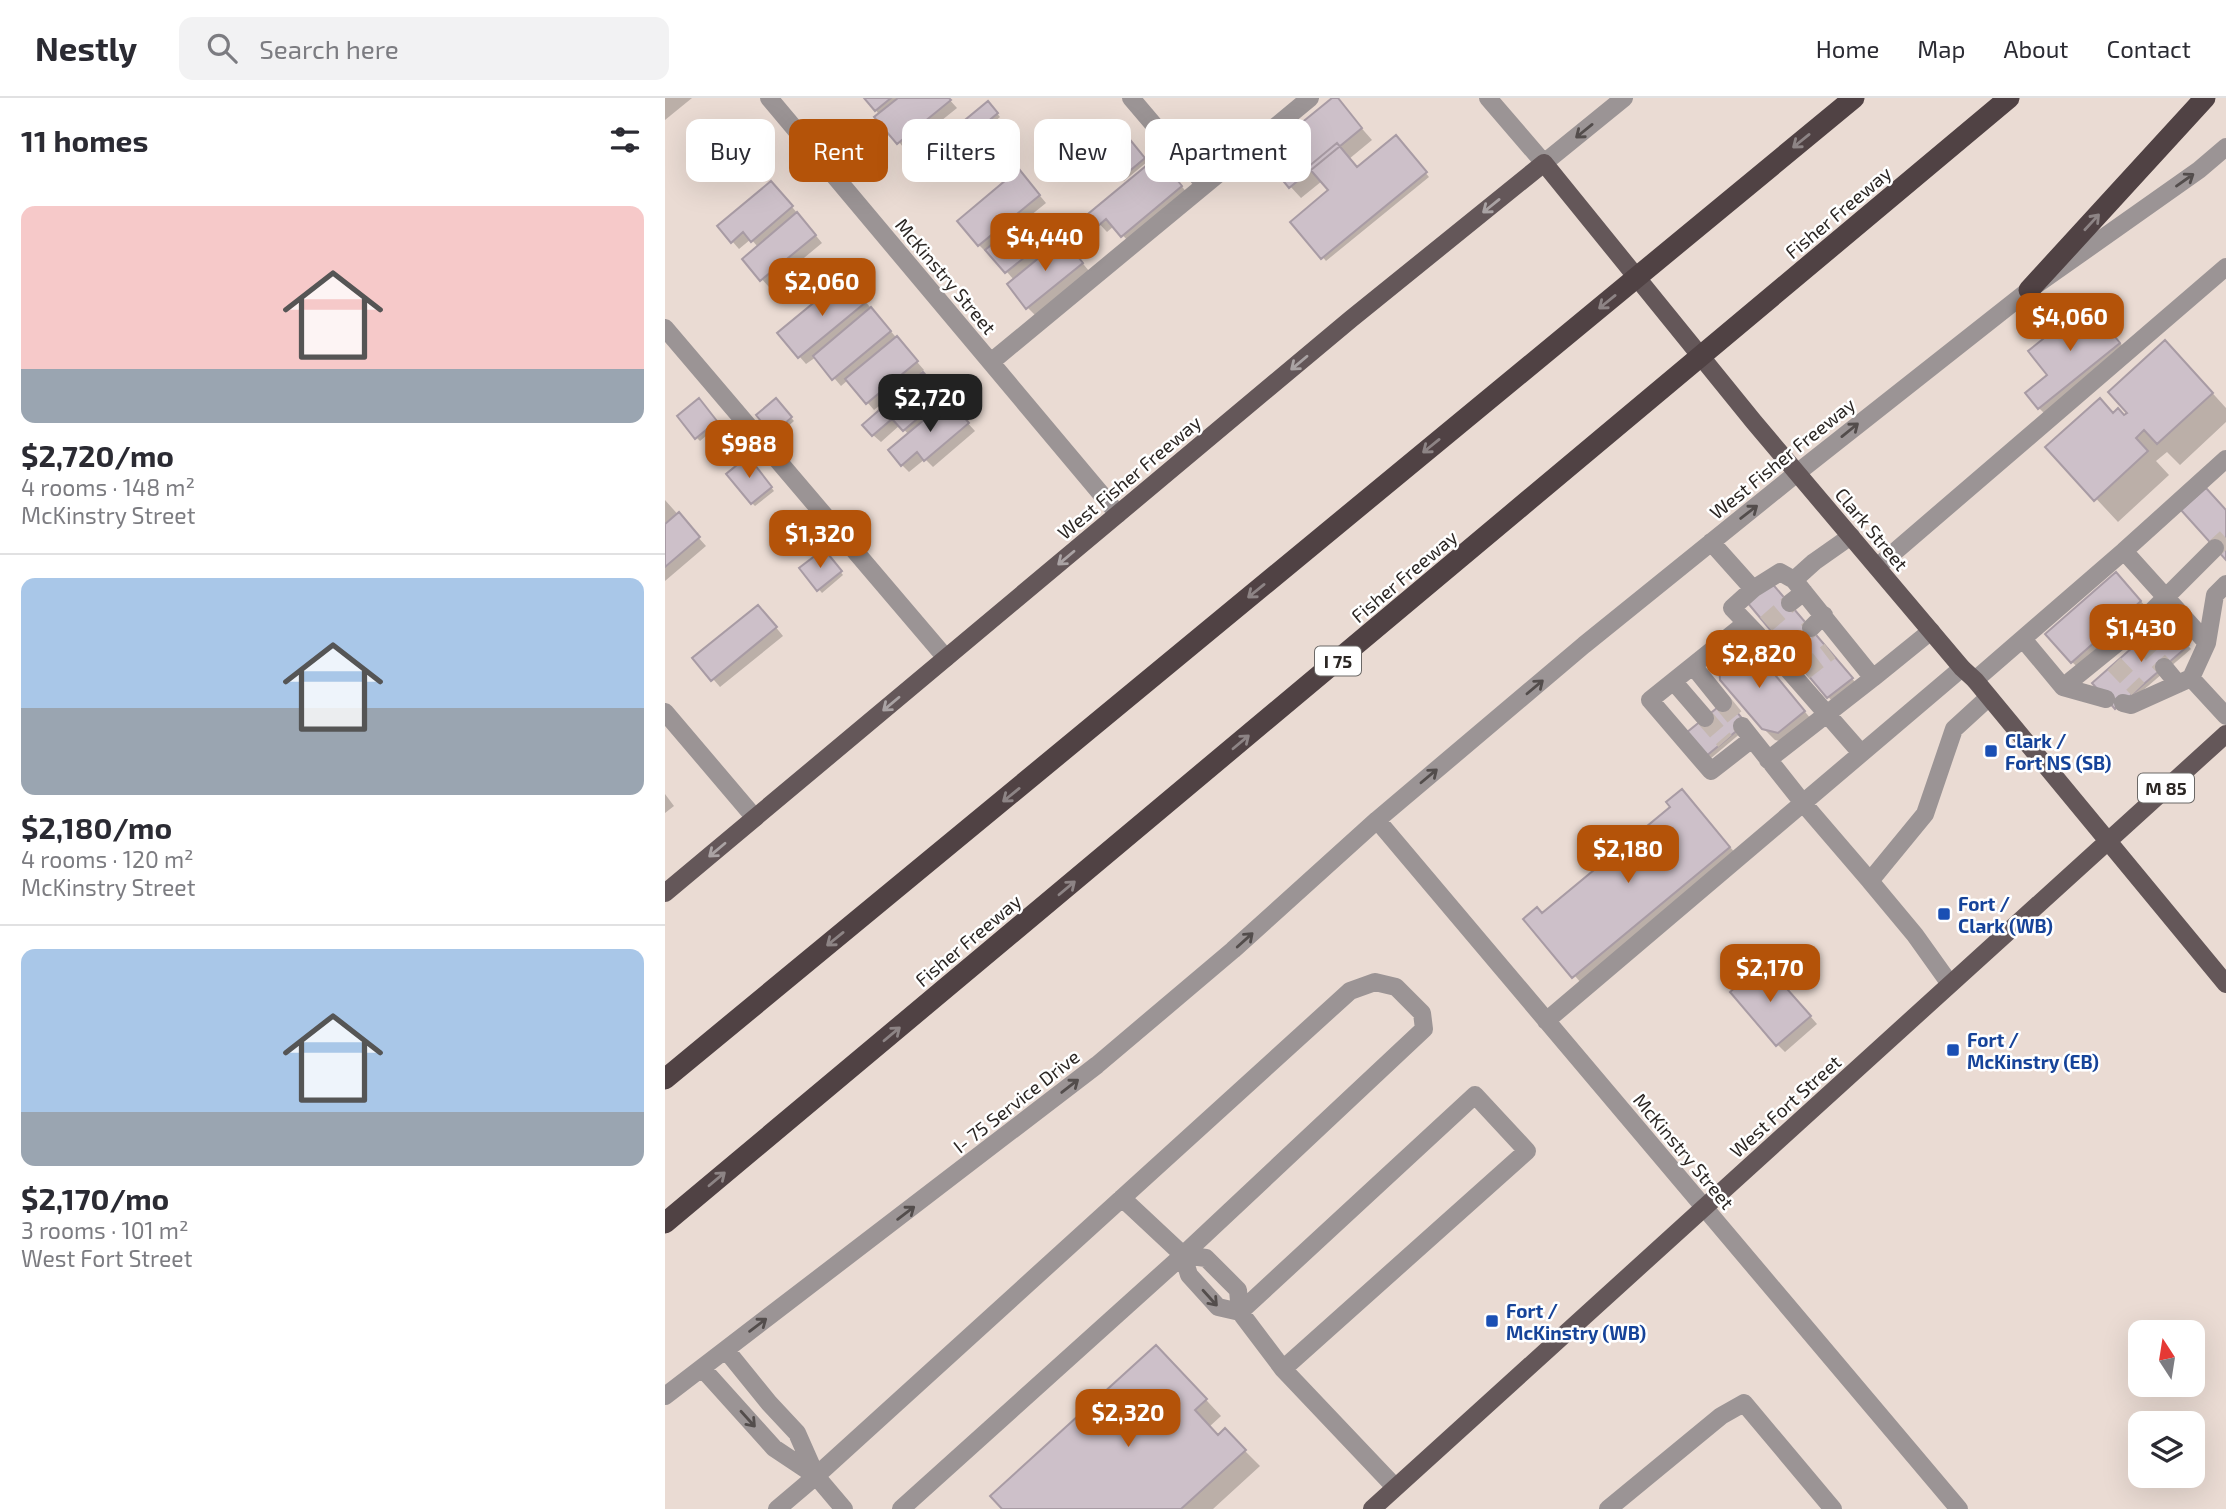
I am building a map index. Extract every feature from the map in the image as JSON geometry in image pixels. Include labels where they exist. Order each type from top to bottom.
[{"type":"highway","points":[[665,1079],[1854,98]]},
{"type":"highway","name":"Fisher Freeway","points":[[665,1223],[2009,98]]},
{"type":"highway","points":[[2029,290],[2205,98]]},
{"type":"main road","name":"Clark Street","points":[[1544,163],[1754,422],[1989,697],[2226,984]]},
{"type":"main road","name":"West Fisher Freeway","points":[[665,893],[1351,319],[1544,163]]},
{"type":"main road","name":"West Fort Street","points":[[1372,1509],[2226,734]]},
{"type":"street","name":"McKinstry Street","points":[[769,98],[1118,514]]},
{"type":"street","points":[[1131,98],[1205,185]]},
{"type":"street","points":[[991,362],[1310,98]]},
{"type":"street","name":"Clark Street","points":[[1488,98],[1544,163]]},
{"type":"street","name":"West Fisher Freeway","points":[[1544,163],[1624,98]]},
{"type":"street","name":"West Fisher Freeway","points":[[1377,820],[1584,645],[1797,472],[2029,290],[2199,170],[2226,147]]},
{"type":"street","points":[[1877,567],[2226,267]]},
{"type":"street","points":[[665,328],[946,658]]},
{"type":"street","points":[[1546,1021],[1861,753],[1968,674],[2023,639],[2226,459]]},
{"type":"street","points":[[1796,592],[1814,562],[1851,536]]},
{"type":"street","points":[[1711,542],[1753,589]]},
{"type":"street","points":[[2063,687],[2109,660],[2136,636],[2186,576],[2215,548]]},
{"type":"street","points":[[2124,551],[2207,643]]},
{"type":"street","points":[[1861,753],[1827,714],[1782,653],[1732,608],[1753,589],[1780,572],[1836,645],[1873,678]]},
{"type":"street","points":[[2023,639],[2063,687],[2131,705],[2142,694],[2184,681],[2207,643],[2215,595],[2226,584]]},
{"type":"street","points":[[1756,627],[1694,667],[1650,701],[1711,771],[1730,746],[1747,733],[1915,935],[1950,984]]},
{"type":"street","points":[[1768,760],[1931,631]]},
{"type":"street","points":[[1694,667],[1723,703]]},
{"type":"street","points":[[2164,667],[2226,716]]},
{"type":"street","points":[[1674,682],[1705,718]]},
{"type":"street","points":[[1870,881],[1925,814],[1954,729],[1989,697]]},
{"type":"street","points":[[665,712],[755,818]]},
{"type":"street","name":"McKinstry Street","points":[[1377,820],[1959,1509]]},
{"type":"street","name":"I- 75 Service Drive","points":[[665,1396],[1097,1065],[1233,950],[1377,820]]},
{"type":"street","points":[[777,1509],[1350,991],[1375,982],[1396,987],[1422,1013],[1425,1029],[1183,1255],[901,1509]]},
{"type":"street","points":[[1240,1311],[1475,1095],[1527,1151],[1283,1369]]},
{"type":"street","points":[[1122,1198],[1183,1255],[1189,1275],[1218,1307],[1240,1311]]},
{"type":"street","points":[[1183,1255],[1206,1258],[1238,1290],[1240,1311],[1283,1369],[1395,1487]]},
{"type":"street","points":[[726,1350],[797,1433],[816,1476]]},
{"type":"street","points":[[702,1368],[774,1448],[816,1476],[844,1509]]},
{"type":"street","points":[[1608,1509],[1721,1416],[1744,1403],[1833,1509]]},
{"type":"building","points":[[864,98],[891,98],[875,111]]},
{"type":"building","points":[[898,98],[951,100],[928,119],[902,119],[902,140],[897,144],[888,133],[888,119],[874,117]]},
{"type":"building","points":[[1332,98],[1338,98],[1362,128],[1311,170],[1311,119],[1306,119]]},
{"type":"building","points":[[988,101],[998,113],[991,119],[966,119]]},
{"type":"building","points":[[1396,135],[1427,172],[1321,259],[1290,222],[1328,190],[1311,170],[1311,165],[1337,143],[1357,167]]},
{"type":"building","points":[[1131,141],[1145,158],[1131,170]]},
{"type":"building","points":[[1145,167],[1145,182],[1179,182],[1182,186],[1121,237],[1106,219],[1098,226],[1088,214],[1127,182],[1131,182],[1131,178]]},
{"type":"building","points":[[1020,170],[1040,195],[978,246],[957,221],[1004,182],[1020,182]]},
{"type":"building","points":[[770,182],[793,206],[751,242],[743,232],[731,243],[717,226]]},
{"type":"building","points":[[1284,182],[1296,182],[1289,188]]},
{"type":"building","points":[[797,212],[816,235],[760,281],[742,259]]},
{"type":"building","points":[[1026,217],[1045,241],[1005,273],[985,250]]},
{"type":"building","points":[[1063,238],[1083,263],[1026,309],[1007,284]]},
{"type":"building","points":[[845,277],[866,302],[798,358],[777,333]]},
{"type":"building","points":[[2088,303],[2120,343],[2038,409],[2025,393],[2047,375],[2028,351]]},
{"type":"building","points":[[871,307],[891,331],[832,380],[813,356]]},
{"type":"building","points":[[897,336],[918,361],[866,404],[845,379]]},
{"type":"building","points":[[2165,340],[2213,393],[2157,444],[2144,430],[2136,438],[2148,451],[2094,501],[2045,447],[2100,398],[2113,413],[2118,408],[2124,415],[2127,413],[2108,392]]},
{"type":"building","points":[[923,372],[944,396],[903,431],[892,419],[872,436],[862,425]]},
{"type":"building","points":[[699,398],[717,421],[695,439],[677,416]]},
{"type":"building","points":[[776,398],[792,417],[772,435],[756,415]]},
{"type":"building","points":[[949,399],[969,423],[924,461],[917,452],[901,466],[888,450]]},
{"type":"building","points":[[748,456],[772,487],[751,504],[726,474]]},
{"type":"building","points":[[2206,488],[2226,510],[2226,560],[2181,510]]},
{"type":"building","points":[[679,512],[700,537],[665,567],[665,524]]},
{"type":"building","points":[[824,549],[842,571],[817,591],[799,568]]},
{"type":"building","points":[[2116,572],[2141,601],[2071,663],[2045,634]]},
{"type":"building","points":[[1770,581],[1853,678],[1827,698],[1747,602]]},
{"type":"building","points":[[758,605],[777,627],[711,681],[692,658]]},
{"type":"building","points":[[2166,618],[2189,645],[2115,709],[2092,683]]},
{"type":"building","points":[[1747,641],[1805,711],[1778,733],[1762,729],[1720,680],[1719,663]]},
{"type":"building","points":[[1727,700],[1746,723],[1705,757],[1686,733]]},
{"type":"building","points":[[1682,789],[1730,847],[1572,978],[1523,919],[1537,907],[1542,913],[1670,807],[1666,802]]},
{"type":"building","points":[[1764,963],[1811,1016],[1776,1046],[1730,992]]},
{"type":"building","points":[[1156,1345],[1207,1399],[1195,1410],[1218,1435],[1225,1428],[1246,1450],[1181,1509],[1002,1509],[990,1496]]},
{"type":"tunnel","points":[[2215,548],[2226,538]]},
{"type":"tunnel","points":[[1766,624],[1790,603]]},
{"type":"tunnel","points":[[1786,649],[1811,628]]},
{"type":"tunnel","points":[[2140,641],[2164,667]]},
{"type":"tunnel","points":[[1804,671],[1830,651]]},
{"type":"tunnel","points":[[2114,664],[2138,689]]},
{"type":"tunnel","points":[[1723,703],[1742,726]]},
{"type":"tunnel","points":[[1705,718],[1725,741]]},
{"type":"place","name":"Clark / Fort NS (SB)","points":[[1991,751]]},
{"type":"place","name":"Fort / Clark (WB)","points":[[1944,914]]},
{"type":"place","name":"Fort / McKinstry (EB)","points":[[1953,1050]]},
{"type":"place","name":"Fort / McKinstry (WB)","points":[[1492,1321]]}]
